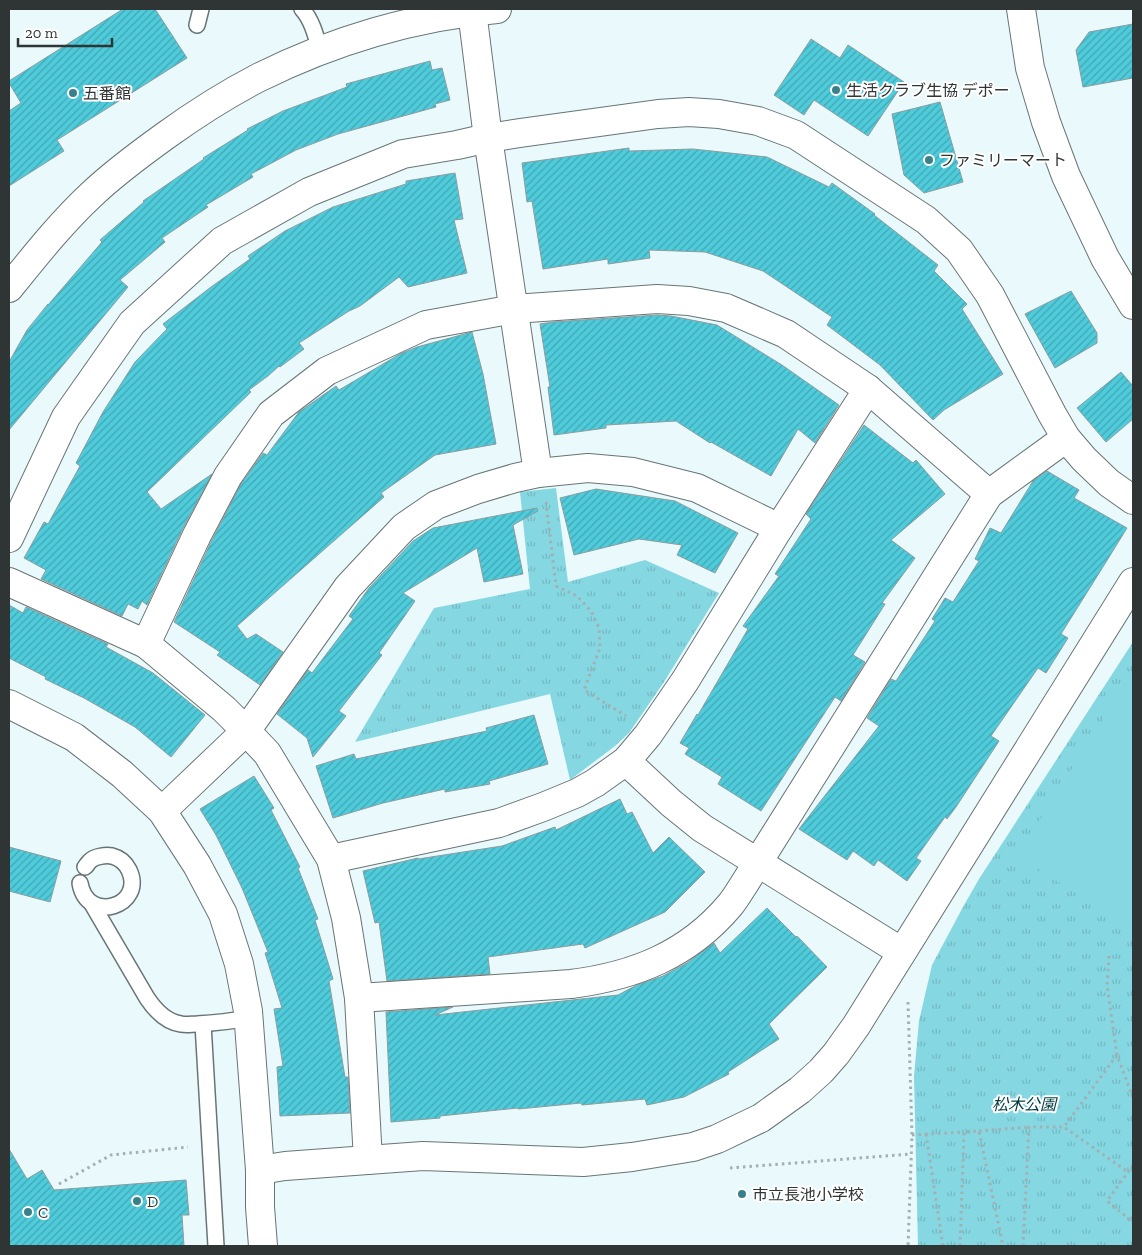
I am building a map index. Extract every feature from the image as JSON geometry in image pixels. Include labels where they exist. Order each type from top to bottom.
[{"type":"street","points":[[1021,9],[1030,68],[1046,122],[1066,176],[1105,258],[1133,306]]},
{"type":"street","points":[[9,288],[52,236],[92,194],[139,154],[194,116],[257,78],[306,56],[355,38],[422,20],[485,10],[488,138],[542,486]]},
{"type":"street","points":[[9,538],[66,417],[132,323],[222,241],[309,192],[403,154],[457,146],[488,138],[658,114],[689,112],[719,114],[758,121],[796,135],[926,220],[959,250],[990,296],[1066,438],[1103,477],[1133,500]]},
{"type":"street","points":[[146,644],[197,535],[228,476],[271,414],[327,372],[426,325],[514,309],[657,299],[689,301],[726,308],[786,334],[868,389],[989,494]]},
{"type":"street","points":[[331,859],[499,823],[577,793],[626,761],[648,735],[685,681],[779,528],[868,389]]},
{"type":"street","points":[[359,998],[570,984],[609,978],[636,970],[667,956],[690,942],[731,904],[989,494],[1066,438]]},
{"type":"street","points":[[162,811],[246,730],[348,588],[404,528],[436,504],[515,478],[542,486],[588,468],[633,472],[697,488],[779,528]]},
{"type":"street","points":[[9,582],[146,644],[224,709],[267,753],[331,859],[346,918],[359,998],[368,1160]]},
{"type":"street","points":[[260,1170],[285,1166],[423,1156],[583,1162],[632,1157],[693,1147],[717,1139],[761,1118],[800,1090],[821,1071],[856,1026],[1133,582]]},
{"type":"street","points":[[9,704],[74,737],[122,774],[162,811],[197,865],[223,914],[239,964],[249,1018],[260,1170],[263,1246]]},
{"type":"street","points":[[626,761],[671,803],[702,828],[902,952]]},
{"type":"lane","points":[[198,25],[201,9]]},
{"type":"lane","points":[[302,9],[307,14],[311,23],[320,51]]},
{"type":"lane","points":[[85,867],[95,858],[108,855],[125,862],[132,880],[126,899],[118,905],[102,907],[92,904]]},
{"type":"lane","points":[[80,883],[83,894],[92,904],[152,1006],[166,1018],[181,1024],[203,1024],[249,1018]]},
{"type":"lane","points":[[203,1024],[216,1246]]},
{"type":"path","points":[[542,486],[556,586],[577,596],[591,612],[599,628],[600,648],[584,690],[629,718]]},
{"type":"path","points":[[1109,956],[1107,985],[1117,1055],[1133,1098]]},
{"type":"path","points":[[908,998],[912,1135],[908,1246]]},
{"type":"path","points":[[1064,1128],[1117,1055]]},
{"type":"path","points":[[912,1135],[1029,1127],[1064,1128],[1128,1172]]},
{"type":"path","points":[[1023,1246],[1029,1127]]},
{"type":"path","points":[[979,1131],[1003,1246]]},
{"type":"path","points":[[960,1246],[964,1132]]},
{"type":"path","points":[[926,1134],[943,1246]]},
{"type":"path","points":[[60,1184],[111,1155],[188,1146]]},
{"type":"path","points":[[725,1168],[911,1154]]},
{"type":"path","points":[[1133,1165],[1108,1201],[1133,1222]]},
{"type":"green space","points":[[556,488],[568,582],[645,560],[719,593],[664,682],[629,733],[570,780],[550,694],[355,742],[434,608],[530,589],[520,492]]},
{"type":"green space","name":"松木公園","points":[[1133,642],[1133,1246],[918,1246],[914,1076],[919,1021],[932,965],[979,879]]},
{"type":"green space","points":[[1133,672],[1133,929],[1017,856]]},
{"type":"building","name":"五番館","points":[[123,9],[155,9],[187,58],[57,140],[64,151],[9,186],[9,111],[21,103],[9,81]]},
{"type":"building","points":[[1133,24],[1133,78],[1083,87],[1076,50],[1089,32]]},
{"type":"building","points":[[811,39],[840,58],[848,45],[904,82],[868,136],[814,100],[804,115],[774,95]]},
{"type":"building","points":[[430,61],[432,70],[442,68],[450,100],[435,104],[436,107],[338,134],[296,150],[251,174],[253,177],[206,205],[208,207],[162,238],[165,242],[120,280],[128,287],[9,430],[9,362],[27,330],[102,242],[100,240],[143,201],[247,129],[283,111],[347,87],[346,84]]},
{"type":"building","points":[[940,102],[963,182],[924,193],[904,175],[892,114]]},
{"type":"building","points":[[629,148],[629,151],[693,149],[767,157],[829,187],[832,183],[875,214],[938,265],[934,271],[967,304],[962,309],[1003,374],[944,410],[933,420],[880,365],[827,325],[832,317],[763,271],[705,252],[649,250],[650,258],[608,264],[608,259],[543,269],[532,201],[527,202],[522,163]]},
{"type":"building","points":[[455,173],[463,219],[454,220],[467,273],[408,287],[399,277],[360,306],[299,343],[304,349],[249,390],[251,392],[147,492],[161,509],[212,474],[183,528],[147,605],[142,601],[138,609],[128,604],[122,616],[41,579],[46,570],[24,558],[44,522],[48,524],[80,466],[76,463],[103,412],[135,362],[167,329],[163,324],[250,259],[248,256],[285,231],[333,207],[406,184],[406,181]]},
{"type":"building","points":[[1071,291],[1097,333],[1097,343],[1055,368],[1025,314]]},
{"type":"building","points":[[657,315],[717,325],[782,365],[839,405],[815,443],[798,429],[771,476],[710,443],[676,421],[606,425],[606,428],[554,435],[548,387],[550,387],[540,324]]},
{"type":"building","points":[[472,332],[483,374],[496,444],[435,455],[381,493],[384,497],[237,626],[247,639],[256,634],[283,652],[260,685],[217,655],[220,652],[174,622],[211,542],[241,484],[263,453],[267,455],[299,412],[336,386],[339,390],[400,354],[417,347]]},
{"type":"building","points":[[1121,372],[1133,386],[1133,419],[1106,442],[1077,408]]},
{"type":"building","points":[[864,425],[913,463],[916,460],[945,494],[891,540],[915,558],[882,603],[885,604],[853,655],[865,662],[841,701],[835,697],[761,811],[718,784],[722,777],[685,754],[689,748],[680,743],[748,629],[743,626],[779,576],[775,574],[811,519],[806,514]]},
{"type":"building","points":[[1047,471],[1079,490],[1074,498],[1127,528],[1061,634],[1068,638],[1046,673],[1038,668],[991,736],[999,741],[956,807],[947,819],[945,817],[916,858],[921,861],[907,881],[878,860],[874,866],[853,851],[847,860],[799,829],[879,726],[867,718],[891,679],[896,681],[935,621],[932,619],[945,598],[953,602],[979,561],[975,559],[990,528],[1001,533],[1033,481]]},
{"type":"building","points":[[596,489],[675,501],[738,533],[715,573],[677,555],[682,545],[639,539],[574,555],[560,498]]},
{"type":"building","points":[[537,508],[538,511],[513,525],[523,574],[484,582],[477,548],[403,593],[415,601],[379,653],[382,655],[339,711],[346,716],[313,757],[307,738],[277,714],[308,670],[312,673],[353,619],[349,616],[369,588],[413,541],[433,528]]},
{"type":"building","points":[[9,605],[23,613],[26,607],[108,644],[106,647],[153,673],[205,715],[171,757],[135,727],[9,658]]},
{"type":"building","points":[[534,715],[548,764],[489,781],[490,784],[445,792],[445,789],[383,803],[333,818],[316,766],[354,754],[356,759],[487,731],[486,728]]},
{"type":"building","points":[[254,776],[274,808],[271,810],[300,867],[298,868],[318,919],[315,920],[333,979],[329,981],[345,1077],[348,1077],[350,1113],[280,1116],[277,1067],[283,1066],[274,1009],[282,1008],[265,953],[268,952],[242,888],[216,835],[200,809]]},
{"type":"building","points":[[620,799],[627,814],[632,812],[653,853],[669,837],[705,872],[665,912],[585,948],[583,944],[488,957],[490,974],[387,981],[379,922],[375,923],[363,871],[418,858],[502,846],[555,827],[556,830]]},
{"type":"building","points":[[9,847],[61,861],[50,902],[9,891]]},
{"type":"building","points":[[767,908],[827,967],[769,1024],[779,1039],[728,1072],[729,1074],[684,1097],[647,1105],[645,1099],[582,1105],[581,1103],[391,1122],[386,1012],[453,1007],[435,1015],[618,995],[637,985],[663,976],[687,963],[714,943],[720,953]]},
{"type":"building","points":[[9,1149],[27,1179],[42,1170],[54,1190],[186,1180],[189,1215],[182,1215],[184,1246],[9,1246]]},
{"type":"place","name":"生活クラブ生協 デポー","points":[[836,90]]},
{"type":"place","name":"五番館","points":[[73,93]]},
{"type":"place","name":"ファミリーマート","points":[[929,160]]},
{"type":"place","name":"市立長池小学校","points":[[742,1194]]},
{"type":"place","name":"D","points":[[137,1201]]},
{"type":"place","name":"C","points":[[28,1212]]}]
